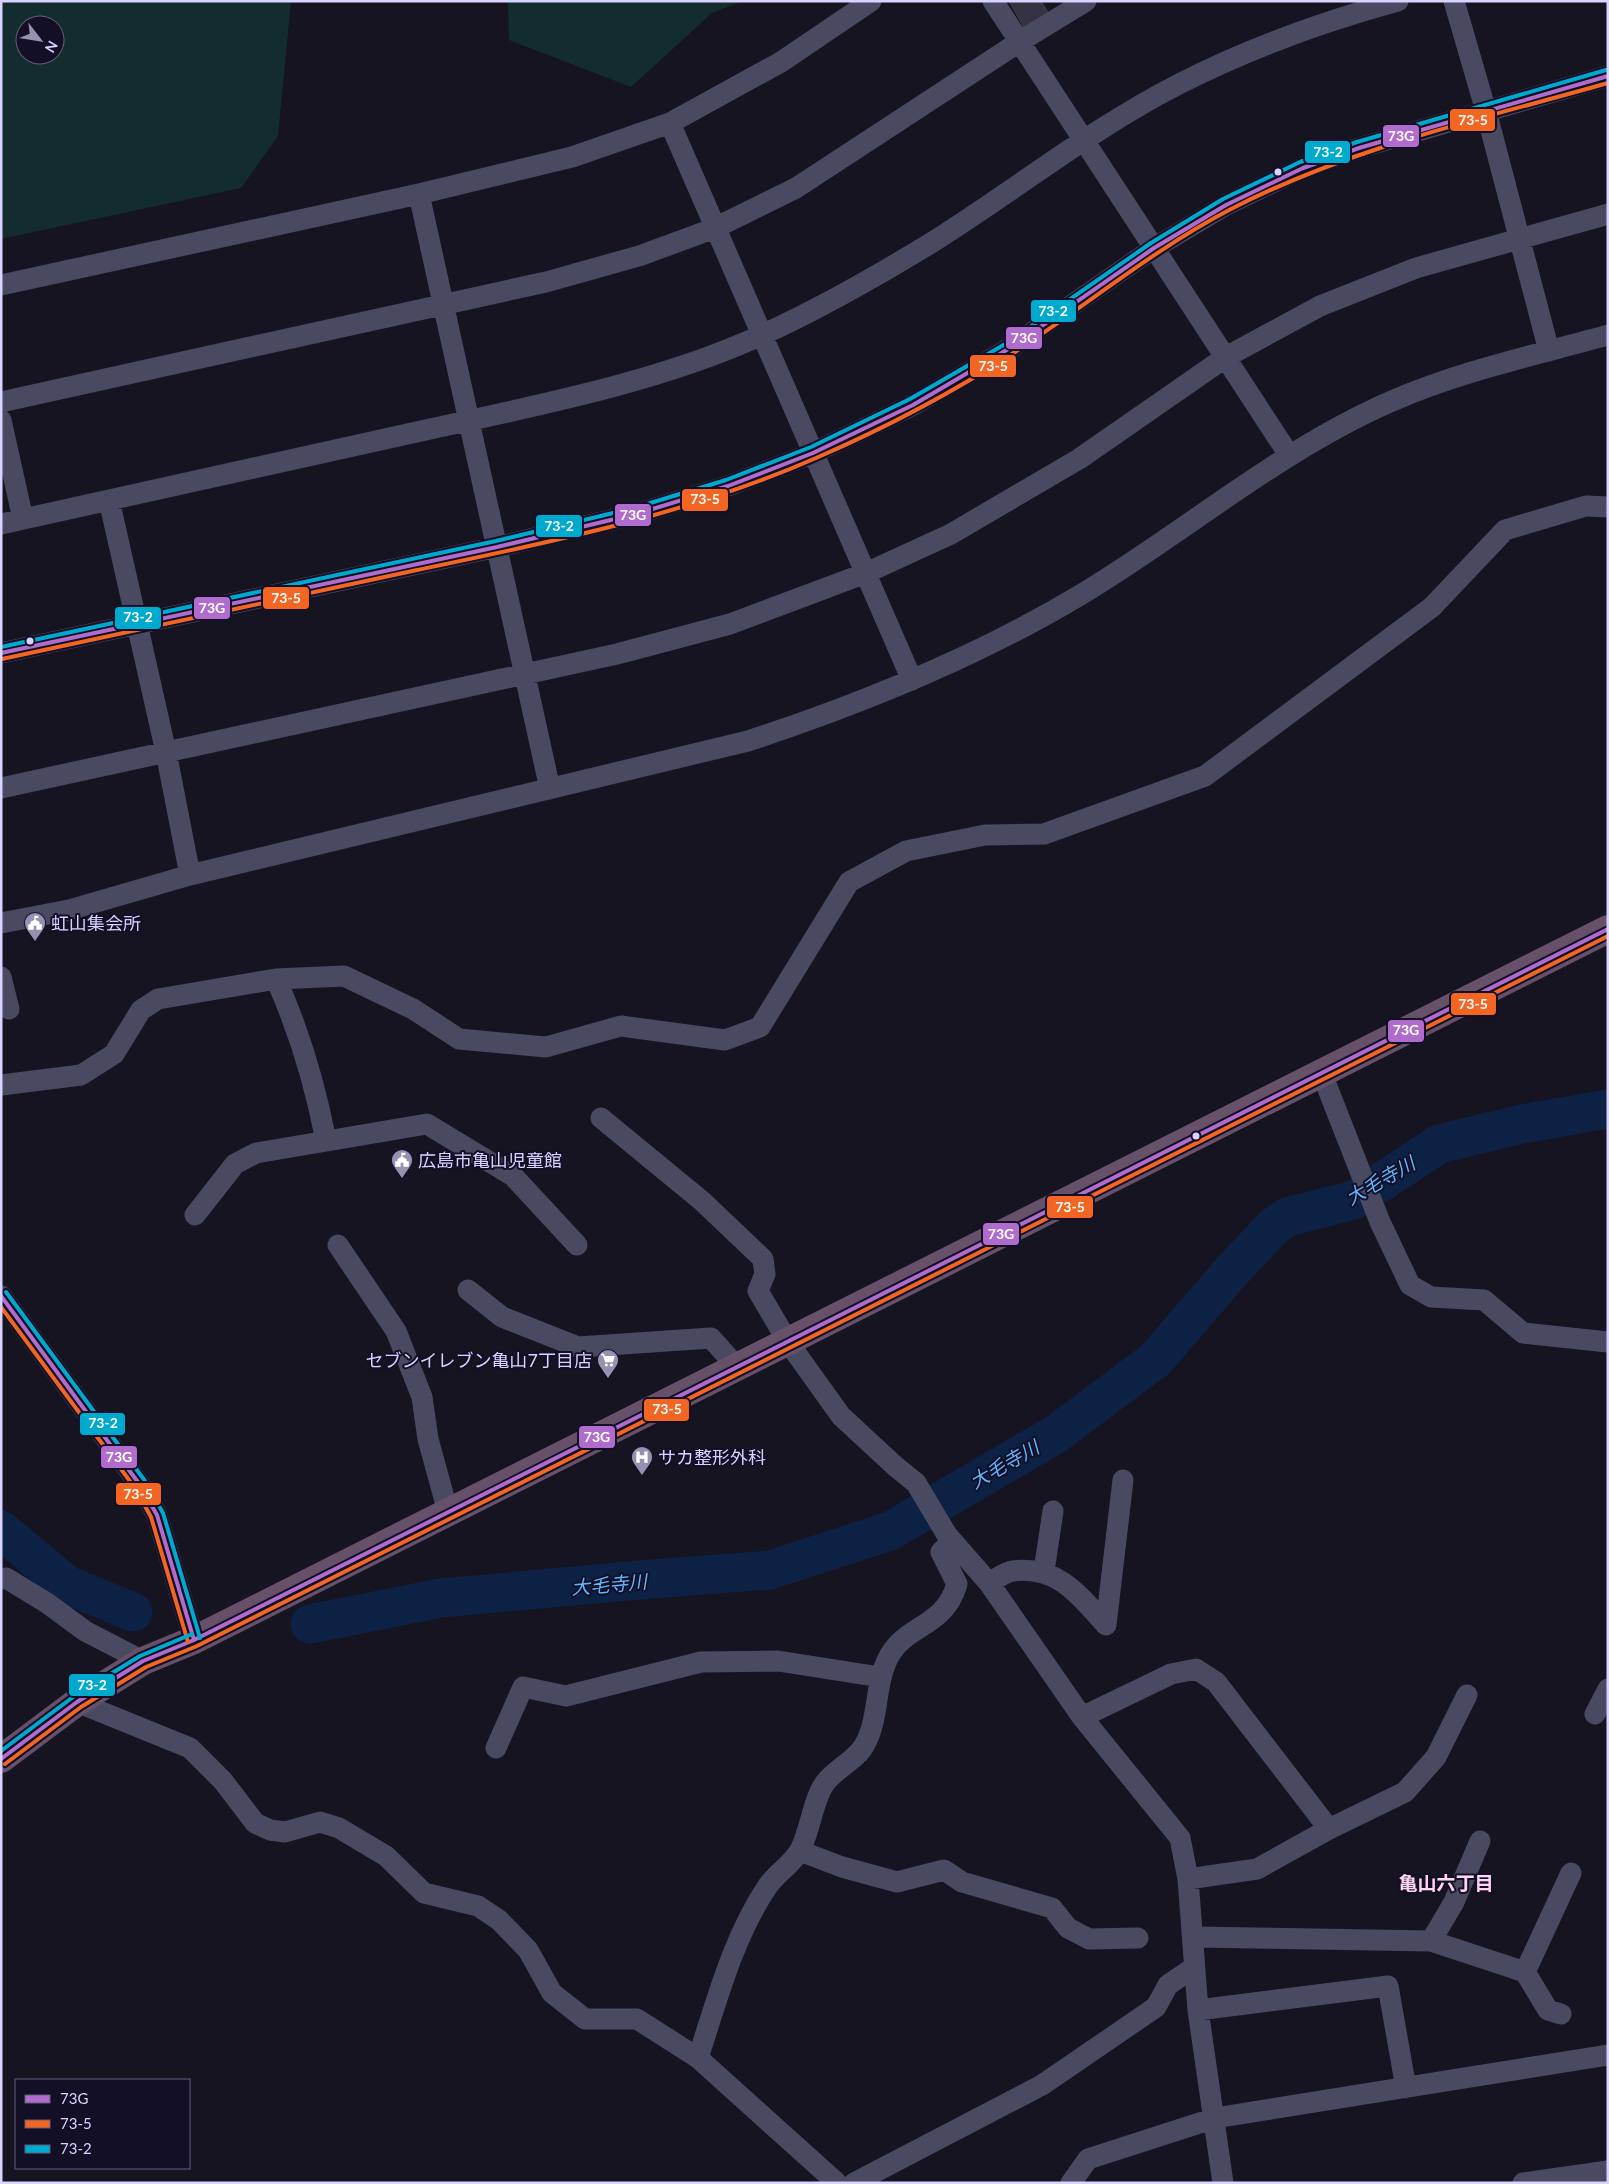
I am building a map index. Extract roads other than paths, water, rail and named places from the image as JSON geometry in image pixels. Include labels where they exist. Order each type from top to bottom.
[{"type":"highway","points":[[1,1759],[77,1702],[143,1661],[194,1640],[736,1366],[788,1342],[1029,1218],[1322,1074],[1608,928]]},
{"type":"street","points":[[1,284],[419,194],[572,157],[670,123],[781,62],[871,1]]},
{"type":"street","points":[[993,1],[1289,455]]},
{"type":"street","points":[[1,402],[546,282],[639,256],[715,228],[796,188],[1019,42],[1086,1]]},
{"type":"street","points":[[1,524],[469,420],[594,390],[680,366],[762,335],[836,298],[931,243],[1083,140],[1176,85],[1249,50],[1329,20],[1398,1]]},
{"type":"street","points":[[1454,1],[1486,112],[1549,351]]},
{"type":"street","points":[[1,653],[497,547],[636,514],[728,486],[813,453],[913,405],[1010,348],[1154,248],[1226,205],[1303,168],[1358,148],[1608,76]]},
{"type":"street","points":[[670,123],[912,680]]},
{"type":"street","points":[[419,194],[550,789]]},
{"type":"street","points":[[1,788],[617,654],[730,624],[866,573],[951,534],[1071,464],[1226,358],[1320,306],[1416,268],[1608,214]]},
{"type":"street","points":[[1,923],[69,910],[190,875],[748,741],[828,715],[999,641],[1082,594],[1174,536],[1289,455],[1329,432],[1391,401],[1445,380],[1608,335]]},
{"type":"street","points":[[1,420],[23,519]]},
{"type":"street","points":[[109,500],[166,752],[190,875]]},
{"type":"street","points":[[1,1085],[81,1075],[114,1054],[141,1010],[158,999],[276,979],[344,976],[413,1009],[458,1039],[546,1047],[621,1026],[725,1040],[760,1027],[849,882],[906,852],[985,835],[1044,834],[1205,776],[1432,607],[1505,530],[1586,506],[1608,506]]},
{"type":"street","points":[[1,977],[9,1009]]},
{"type":"street","points":[[276,979],[297,1027],[316,1088],[326,1141]]},
{"type":"street","points":[[1322,1074],[1380,1222],[1410,1285],[1431,1297],[1484,1300],[1523,1333],[1608,1342]]},
{"type":"street","points":[[601,1118],[702,1201],[763,1259],[765,1274],[758,1291],[788,1342],[841,1416],[916,1483],[950,1538],[989,1583],[1082,1717],[1180,1838],[1188,1879],[1194,1937],[1193,1968],[1198,2010],[1223,2183]]},
{"type":"street","points":[[194,1215],[235,1164],[256,1153],[427,1124],[513,1176],[578,1245]]},
{"type":"street","points":[[338,1245],[396,1330],[422,1397],[428,1438],[448,1512]]},
{"type":"street","points":[[468,1290],[502,1317],[578,1348],[711,1338],[736,1366]]},
{"type":"street","points":[[1,1296],[145,1492],[157,1515],[194,1640]]},
{"type":"street","points":[[989,1583],[1012,1571],[1044,1571],[1075,1590],[1106,1625],[1123,1480]]},
{"type":"street","points":[[1044,1571],[1053,1511]]},
{"type":"street","points":[[698,2058],[737,1942],[768,1886],[800,1851],[824,1784],[864,1747],[870,1735],[880,1677],[892,1650],[905,1638],[934,1620],[954,1595],[957,1584],[941,1552],[950,1538]]},
{"type":"street","points":[[3,1577],[47,1603],[85,1631],[143,1661]]},
{"type":"street","points":[[496,1748],[523,1687],[566,1696],[701,1662],[778,1661],[880,1677]]},
{"type":"street","points":[[1082,1717],[1171,1674],[1196,1669],[1216,1682],[1328,1829]]},
{"type":"street","points":[[1595,1714],[1608,1689]]},
{"type":"street","points":[[1188,1879],[1256,1870],[1328,1829],[1405,1792],[1436,1758],[1467,1695]]},
{"type":"street","points":[[77,1702],[190,1748],[223,1781],[255,1823],[270,1830],[285,1832],[320,1822],[339,1828],[386,1856],[424,1893],[478,1906],[499,1920],[528,1950],[552,1993],[585,2019],[637,2019],[698,2058],[837,2183]]},
{"type":"street","points":[[1431,1941],[1454,1902],[1480,1840]]},
{"type":"street","points":[[800,1851],[842,1867],[897,1882],[944,1870],[962,1882],[1052,1908],[1068,1928],[1089,1939],[1138,1938]]},
{"type":"street","points":[[1525,1972],[1571,1873]]},
{"type":"street","points":[[1194,1937],[1431,1941],[1525,1972],[1548,2010],[1561,2014]]},
{"type":"street","points":[[854,2183],[1042,2085],[1156,2007],[1168,1984],[1193,1968]]},
{"type":"street","points":[[1198,2010],[1388,1986],[1406,2088]]},
{"type":"street","points":[[1071,2183],[1088,2159],[1215,2118],[1608,2055]]},
{"type":"street","points":[[1522,2183],[1608,2171]]},
{"type":"waterway","name":"大毛寺川","points":[[310,1624],[441,1598],[770,1570],[890,1531],[1056,1434],[1155,1360],[1230,1273],[1273,1227],[1287,1217],[1354,1200],[1439,1144],[1522,1124],[1608,1109]]},
{"type":"waterway","name":"大毛寺川","points":[[1,1530],[67,1585],[133,1612]]},
{"type":"place","name":"虹山集会所","points":[[35,942]]},
{"type":"place","name":"広島市亀山児童館","points":[[402,1179]]},
{"type":"place","name":"セブンイレブン亀山7丁目店","points":[[608,1379]]},
{"type":"place","name":"サカ整形外科","points":[[642,1476]]},
{"type":"district","name":"亀山六丁目","points":[[1446,1882]]}]
